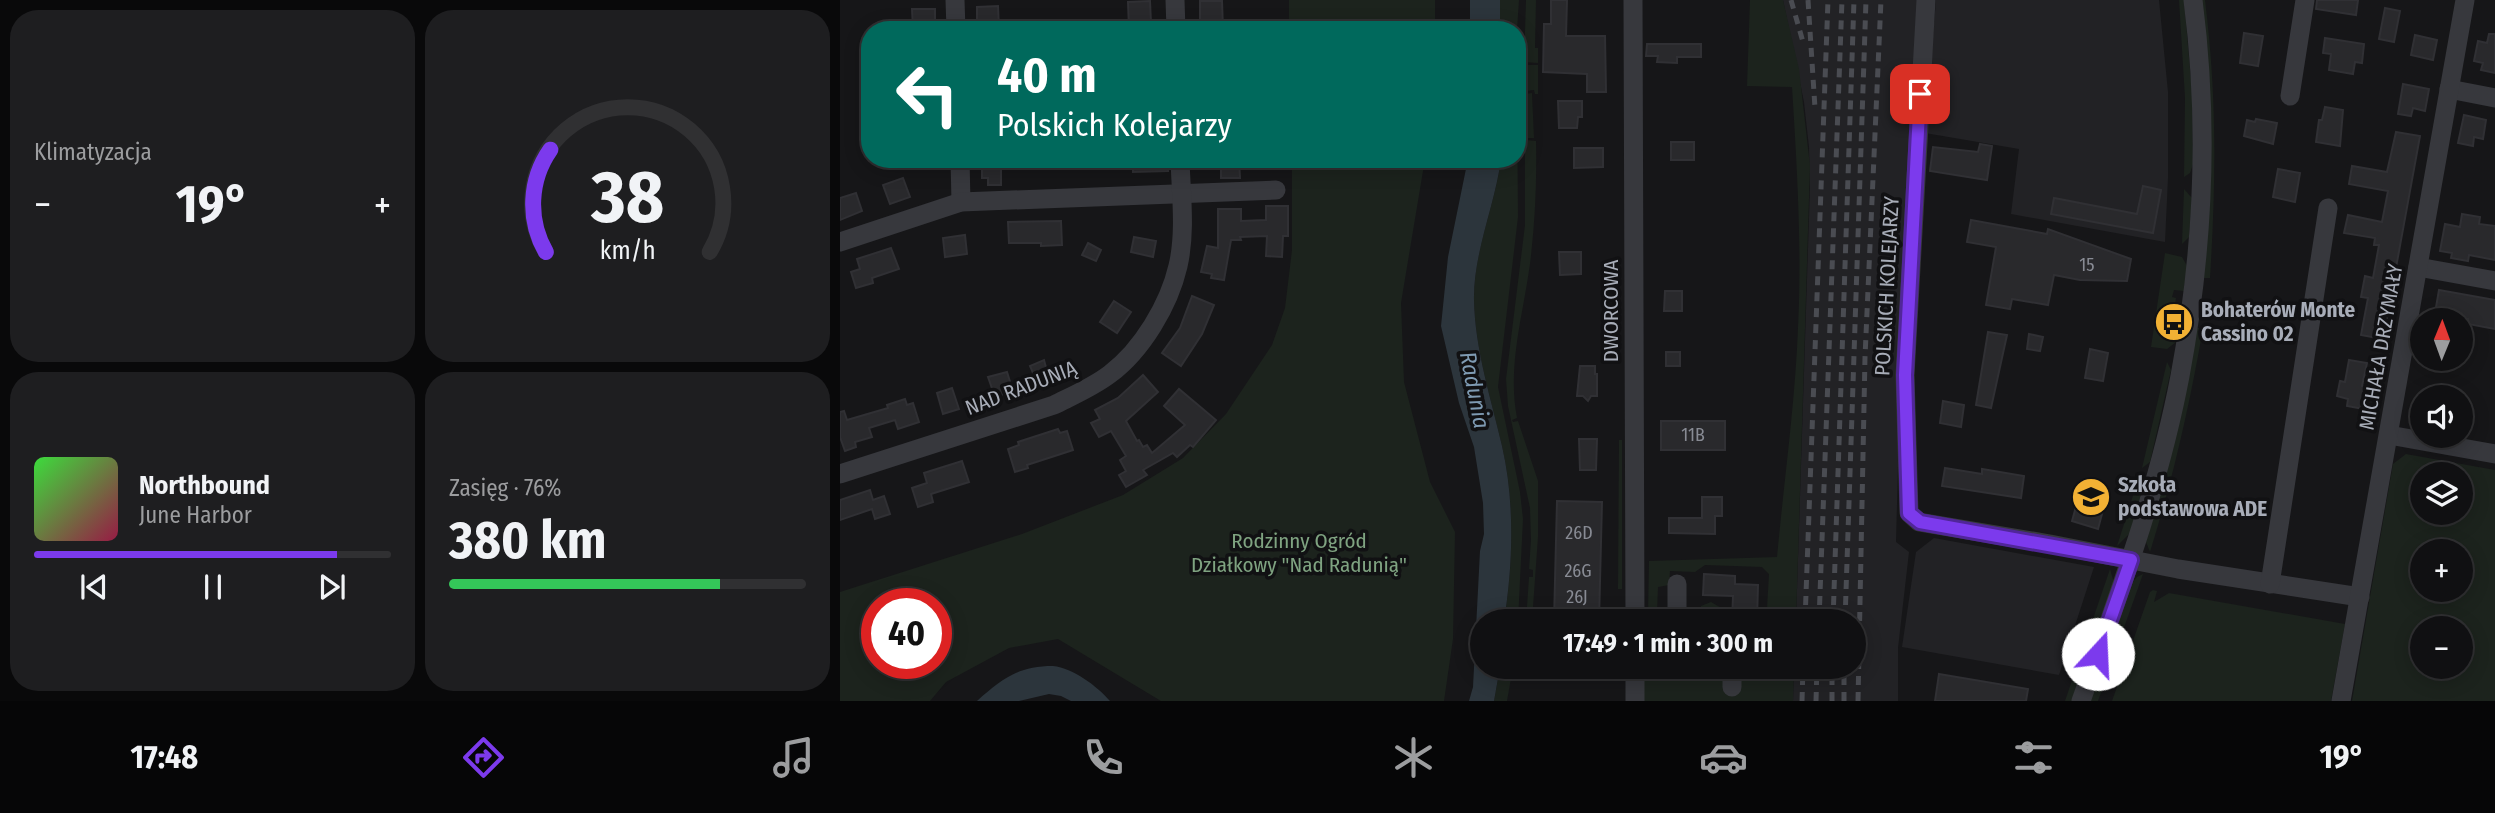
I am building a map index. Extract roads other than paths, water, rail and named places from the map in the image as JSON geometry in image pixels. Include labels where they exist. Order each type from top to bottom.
[{"type":"street","points":[[955,0],[956,21]]},
{"type":"street","points":[[1175,0],[1176,21]]},
{"type":"street","name":"DWORCOWA","points":[[1633,0],[1635,609]]},
{"type":"street","name":"POLSKICH KOLEJARZY","points":[[1926,0],[1905,375],[1909,513],[1920,522],[2270,584],[2360,597]]},
{"type":"street","points":[[2081,701],[2131,560],[2156,477],[2180,376],[2198,225],[2202,144],[2201,88],[2193,0]]},
{"type":"street","points":[[2290,96],[2305,0]]},
{"type":"street","name":"MICHAŁA DRZYMAŁY","points":[[2341,701],[2465,0]]},
{"type":"street","points":[[2449,89],[2495,98]]},
{"type":"street","points":[[960,168],[961,202]]},
{"type":"street","name":"NAD RADUNIĄ","points":[[840,474],[1054,405],[1113,372],[1150,329],[1166,299],[1178,266],[1182,226],[1180,168]]},
{"type":"street","points":[[840,242],[961,202],[1276,190]]},
{"type":"street","points":[[2270,584],[2328,208]]},
{"type":"street","points":[[2418,267],[2495,281]]},
{"type":"street","points":[[2389,435],[2495,454]]},
{"type":"street","points":[[1676,609],[1677,584]]},
{"type":"street","points":[[1634,701],[1635,679]]},
{"type":"street","points":[[1732,679],[1732,687]]},
{"type":"water","points":[[1470,0],[1500,0],[1500,21],[1470,21]]},
{"type":"water","name":"Radunia","points":[[1466,168],[1499,168],[1477,265],[1474,300],[1480,356],[1502,446],[1509,489],[1511,556],[1505,609],[1477,609],[1480,551],[1484,534],[1483,503],[1474,447],[1459,403],[1441,326],[1448,257]]},
{"type":"water","points":[[1053,666],[1069,670],[1084,679],[1110,701],[1071,701],[1049,694],[1019,701],[977,701],[1011,675],[1030,668]]},
{"type":"water","points":[[1473,679],[1498,679],[1494,701],[1469,701]]},
{"type":"railway","points":[[1791,0],[1803,42]]},
{"type":"railway","points":[[1808,0],[1815,108]]},
{"type":"railway","points":[[1805,609],[1828,0]]},
{"type":"railway","points":[[1819,609],[1842,0]]},
{"type":"railway","points":[[1833,609],[1854,0]]},
{"type":"railway","points":[[1845,609],[1866,0]]},
{"type":"railway","points":[[1858,701],[1865,357],[1881,0]]},
{"type":"railway","points":[[1802,701],[1803,679]]},
{"type":"railway","points":[[1816,701],[1817,679]]},
{"type":"railway","points":[[1832,679],[1832,701]]},
{"type":"railway","points":[[1844,679],[1844,701]]},
{"type":"place","name":"Bohaterów Monte Cassino 02","points":[[2174,322]]},
{"type":"place","name":"Szkoła podstawowa ADE","points":[[2091,497]]},
{"type":"park label","name":"Rodzinny Ogród Działkowy \"Nad Radunią\"","points":[[1299,553]]}]
